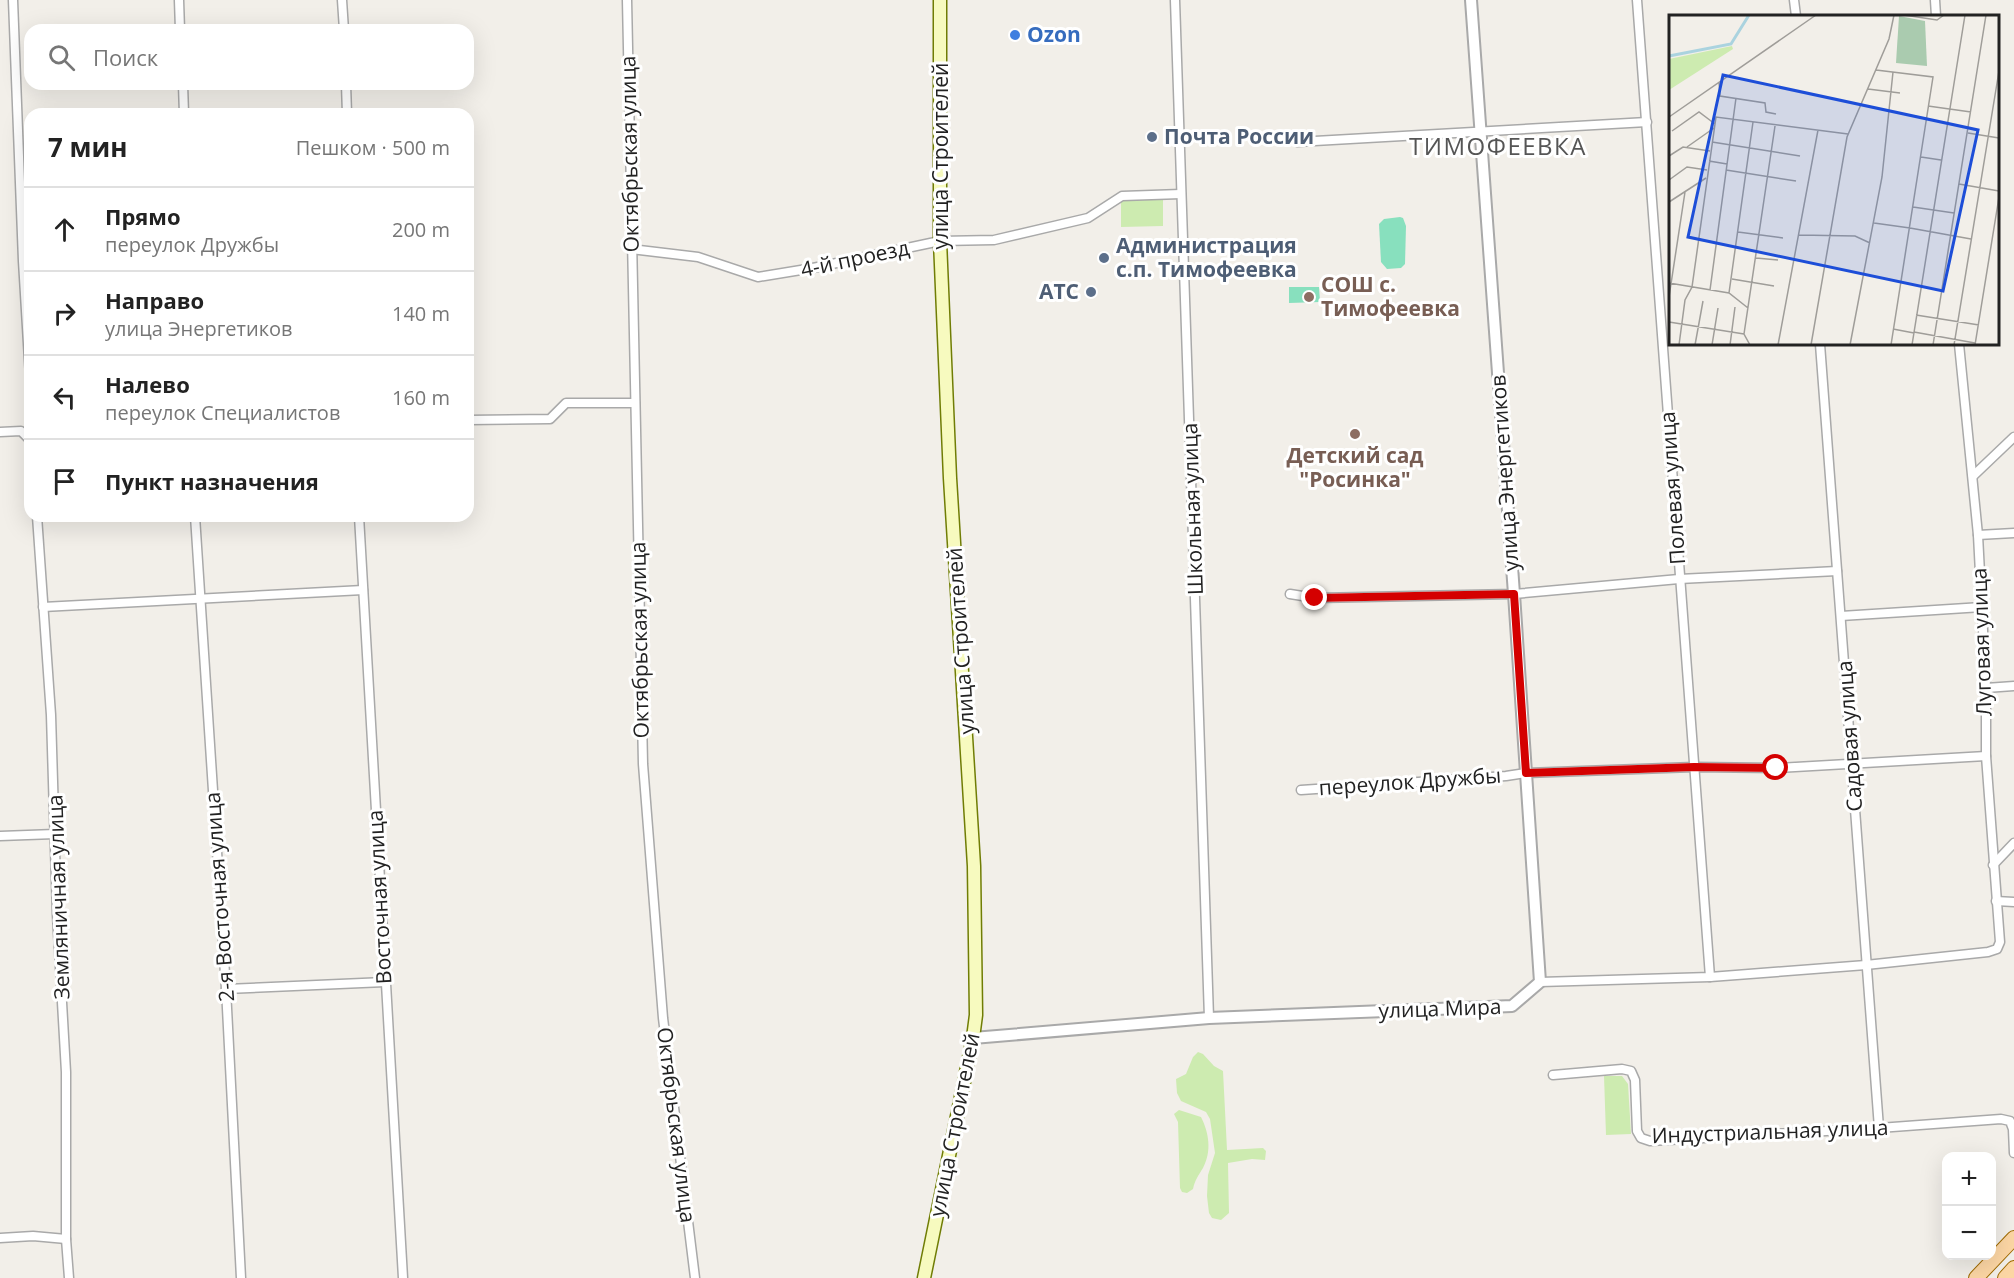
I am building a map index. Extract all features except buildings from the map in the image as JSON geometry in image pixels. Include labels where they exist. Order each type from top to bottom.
[{"type":"main road","name":"улица Строителей","points":[[924,1278],[974,1038],[976,1016],[974,866],[950,478],[940,241],[940,0]]},
{"type":"main road","points":[[1976,1278],[2014,1238]]},
{"type":"main road","points":[[2005,1278],[2014,1268]]},
{"type":"street","points":[[13,0],[24,267]]},
{"type":"street","points":[[179,0],[180,24]]},
{"type":"street","points":[[342,0],[344,24]]},
{"type":"street","name":"Октябрьская улица","points":[[627,0],[643,764],[663,1018],[695,1278]]},
{"type":"street","name":"Школьная улица","points":[[1175,0],[1209,1018]]},
{"type":"street","name":"улица Энергетиков","points":[[1471,0],[1540,982]]},
{"type":"street","name":"Полевая улица","points":[[1637,0],[1710,977]]},
{"type":"street","points":[[1794,0],[1796,15]]},
{"type":"street","points":[[1935,0],[1936,15]]},
{"type":"street","points":[[183,90],[184,108]]},
{"type":"street","points":[[346,90],[347,108]]},
{"type":"street","points":[[1297,142],[1647,122]]},
{"type":"street","name":"4-й проезд","points":[[631,249],[698,257],[758,277],[813,268],[940,241],[994,240],[1088,218],[1122,196],[1181,194]]},
{"type":"street","name":"Садовая улица","points":[[1820,345],[1880,1128]]},
{"type":"street","name":"Луговая улица","points":[[1866,965],[1988,952],[1997,949],[2000,942],[1992,865],[1986,756],[1986,688],[1974,476],[1959,345]]},
{"type":"street","points":[[474,420],[550,419],[566,403],[635,403]]},
{"type":"street","points":[[0,432],[21,430],[24,433]]},
{"type":"street","points":[[1974,476],[2014,437]]},
{"type":"street","name":"Земляничная улица","points":[[37,522],[51,715],[66,1072],[66,1239],[69,1278]]},
{"type":"street","name":"2-я Восточная улица","points":[[195,522],[226,989],[241,1278]]},
{"type":"street","name":"Восточная улица","points":[[359,522],[403,1278]]},
{"type":"street","points":[[1978,535],[2014,533]]},
{"type":"street","points":[[1290,594],[1315,598],[1514,594],[1679,579],[1838,571]]},
{"type":"street","points":[[43,607],[363,590]]},
{"type":"street","points":[[1841,616],[1982,607]]},
{"type":"street","points":[[1986,688],[2014,686]]},
{"type":"street","name":"переулок Дружбы","points":[[1301,790],[1526,773],[1694,767],[1776,768],[1986,756]]},
{"type":"street","points":[[0,836],[55,834]]},
{"type":"street","points":[[1992,865],[2014,843]]},
{"type":"street","points":[[1996,901],[2014,902]]},
{"type":"street","points":[[1540,982],[1710,977],[1866,965]]},
{"type":"street","points":[[226,989],[385,982]]},
{"type":"street","name":"улица Мира","points":[[974,1038],[1209,1018],[1512,1006],[1540,982]]},
{"type":"street","name":"Индустриальная улица","points":[[1553,1075],[1622,1069],[1631,1071],[1635,1080],[1637,1131],[1641,1138],[1650,1141],[2001,1119],[2010,1121],[2013,1129],[2014,1152]]},
{"type":"street","points":[[0,1238],[33,1236],[66,1239]]},
{"type":"green space","points":[[1163,199],[1163,226],[1121,227],[1121,200]]},
{"type":"green space","points":[[1403,218],[1406,226],[1405,264],[1401,268],[1387,269],[1381,262],[1379,224],[1384,219]]},
{"type":"green space","points":[[1289,287],[1319,287],[1320,302],[1289,303]]},
{"type":"green space","points":[[1198,1052],[1223,1071],[1227,1150],[1263,1148],[1266,1151],[1265,1160],[1252,1159],[1228,1163],[1229,1213],[1221,1220],[1212,1218],[1209,1213],[1207,1196],[1208,1175],[1215,1153],[1210,1119],[1206,1112],[1181,1101],[1177,1093],[1176,1079],[1186,1074],[1193,1057]]},
{"type":"green space","points":[[1604,1076],[1622,1076],[1628,1084],[1631,1134],[1606,1135]]},
{"type":"green space","points":[[1179,1110],[1201,1117],[1208,1142],[1206,1162],[1193,1189],[1187,1193],[1182,1192],[1180,1188],[1178,1122],[1174,1114]]},
{"type":"place","name":"Ozon","points":[[1015,35]]},
{"type":"place","name":"Почта России","points":[[1152,137]]},
{"type":"place","name":"Администрация с.п. Тимофеевка","points":[[1104,258]]},
{"type":"place","name":"АТС","points":[[1091,292]]},
{"type":"place","name":"СОШ с. Тимофеевка","points":[[1309,297]]},
{"type":"place","name":"Детский сад \"Росинка\"","points":[[1355,434]]},
{"type":"district","name":"ТИМОФЕЕВКА","points":[[1498,147]]},
{"type":"route","points":[[1315,598],[1514,594],[1526,773],[1694,767],[1776,768]]}]
